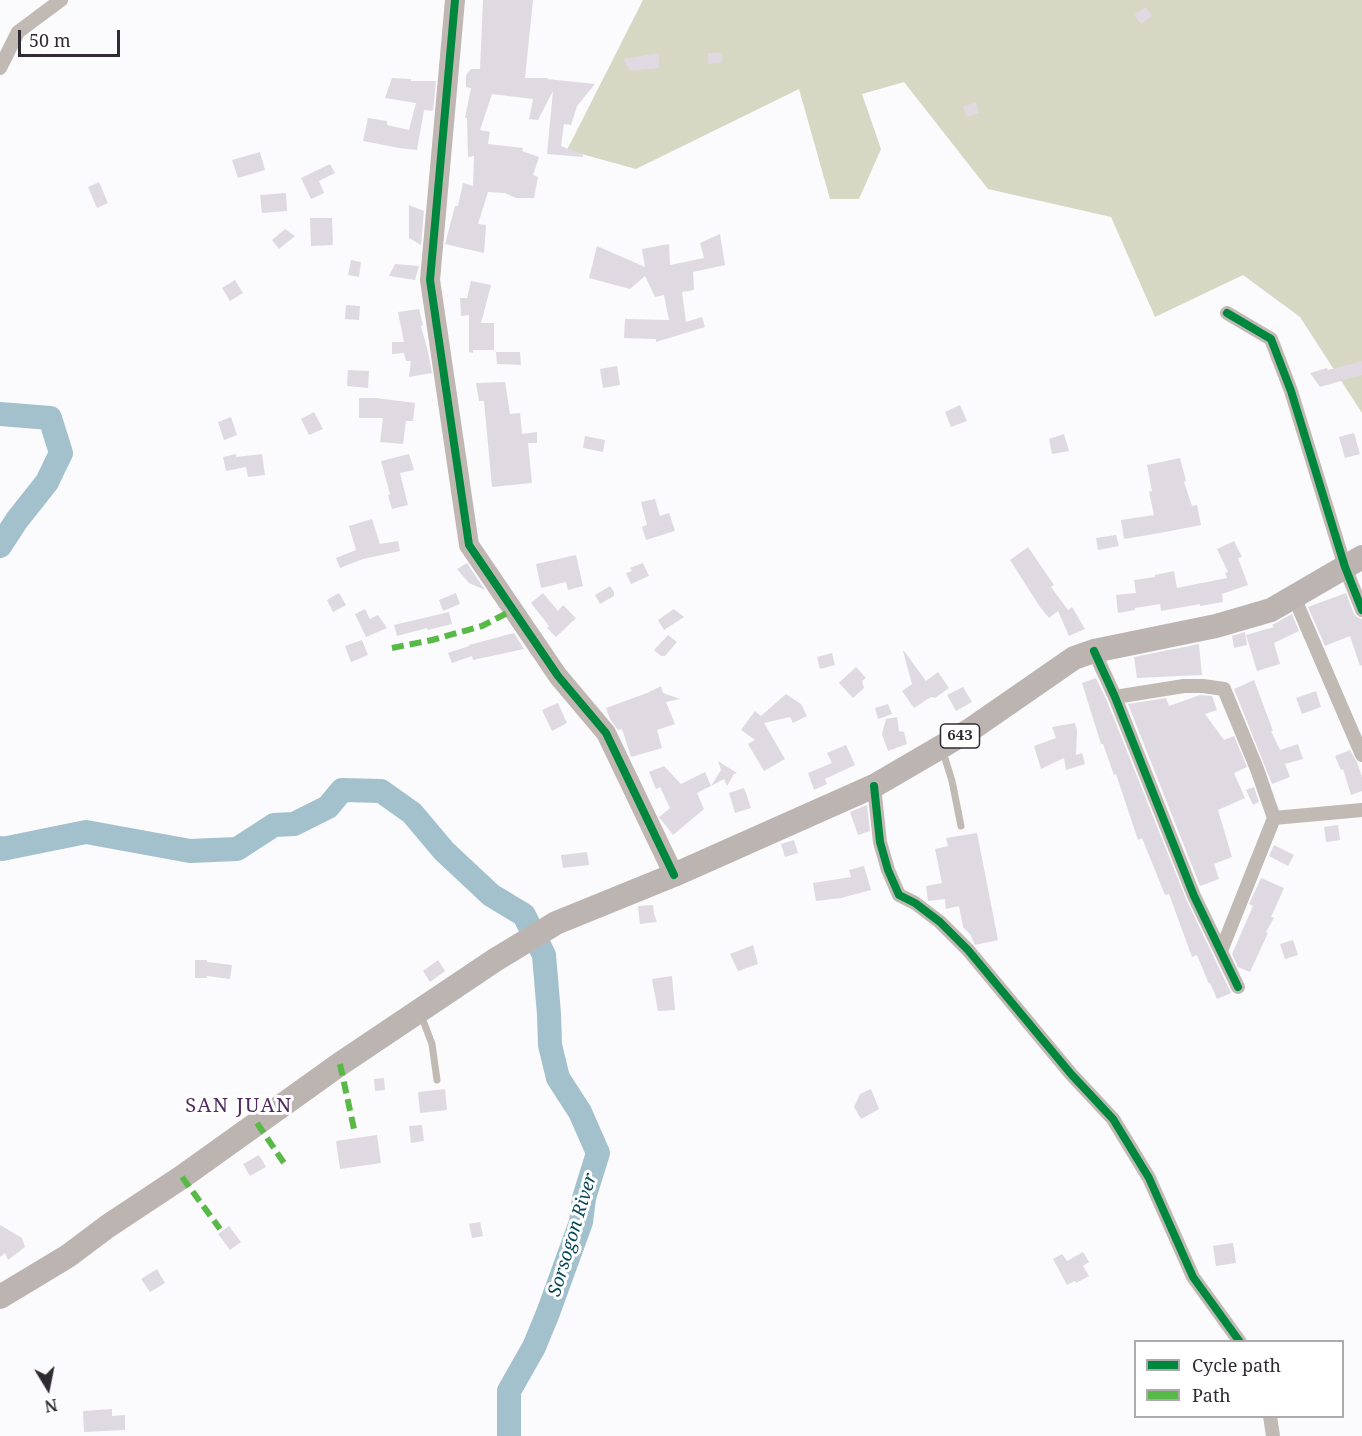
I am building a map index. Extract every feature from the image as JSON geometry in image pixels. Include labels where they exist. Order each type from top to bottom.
[{"type":"highway","name":"643","points":[[0,1297],[68,1256],[108,1226],[182,1178],[419,1010],[556,923],[674,875],[874,786],[942,747],[1074,658],[1094,651],[1216,626],[1271,610],[1354,562]]},
{"type":"street","points":[[0,68],[18,32],[61,0]]},
{"type":"street","points":[[454,0],[430,280],[469,545],[558,676],[606,733],[674,875]]},
{"type":"street","points":[[1227,313],[1271,339],[1354,562],[1362,610]]},
{"type":"street","points":[[1294,597],[1362,755]]},
{"type":"street","points":[[1094,651],[1115,697],[1194,896],[1238,987]]},
{"type":"street","points":[[1115,697],[1184,686],[1224,689],[1257,769],[1274,818],[1221,951]]},
{"type":"street","points":[[874,786],[880,842],[888,870],[899,895],[915,903],[940,922],[968,950],[1071,1074],[1113,1119],[1149,1178],[1193,1277],[1239,1340]]},
{"type":"street","points":[[1274,818],[1362,810]]},
{"type":"street","points":[[1270,1418],[1273,1436]]},
{"type":"lane","points":[[942,747],[961,826]]},
{"type":"lane","points":[[419,1010],[432,1044],[437,1080]]},
{"type":"green space","points":[[643,0],[1362,0],[1362,413],[1300,317],[1243,275],[1155,317],[1111,217],[988,189],[904,82],[862,94],[881,149],[859,199],[830,199],[799,89],[636,169],[567,150]]},
{"type":"building","points":[[483,0],[533,0],[525,78],[548,78],[595,84],[577,106],[571,125],[564,124],[561,146],[583,157],[547,154],[553,91],[538,120],[529,119],[533,99],[492,94],[480,130],[490,132],[488,144],[523,148],[522,151],[539,157],[533,175],[538,177],[534,198],[516,198],[505,193],[488,192],[478,224],[486,225],[484,253],[445,244],[463,183],[473,186],[474,156],[468,157],[467,118],[465,118],[471,88],[466,87],[466,75],[471,69],[480,69]]},
{"type":"building","points":[[1146,7],[1152,16],[1141,24],[1134,15]]},
{"type":"building","points":[[659,53],[659,68],[630,71],[623,59]]},
{"type":"building","points":[[708,53],[722,53],[722,63],[708,64]]},
{"type":"building","points":[[392,78],[436,81],[433,111],[424,110],[417,150],[363,141],[368,118],[387,121],[387,125],[409,130],[416,103],[385,98]]},
{"type":"building","points":[[976,102],[979,113],[967,117],[963,107]]},
{"type":"building","points":[[260,152],[265,170],[238,178],[232,160]]},
{"type":"building","points":[[330,164],[335,173],[319,181],[324,193],[311,199],[301,178]]},
{"type":"building","points":[[99,182],[108,203],[97,208],[88,187]]},
{"type":"building","points":[[286,193],[287,211],[262,213],[260,195]]},
{"type":"building","points":[[409,205],[424,211],[421,245],[409,238]]},
{"type":"building","points":[[310,218],[332,218],[333,245],[311,246]]},
{"type":"building","points":[[285,229],[295,236],[279,249],[272,240]]},
{"type":"building","points":[[720,234],[725,265],[693,272],[694,290],[682,292],[686,322],[702,317],[705,327],[656,342],[656,339],[624,338],[625,319],[669,320],[664,295],[655,297],[645,276],[630,289],[589,278],[597,246],[645,267],[642,249],[669,244],[670,265],[704,258],[700,243]]},
{"type":"building","points":[[351,260],[361,262],[359,277],[348,275]]},
{"type":"building","points":[[395,264],[419,266],[415,280],[389,276]]},
{"type":"building","points":[[235,280],[243,293],[230,301],[222,288]]},
{"type":"building","points":[[471,281],[491,285],[481,323],[494,323],[494,350],[469,352],[469,315],[461,316],[460,298],[467,298]]},
{"type":"building","points":[[346,305],[360,306],[359,320],[345,319]]},
{"type":"building","points":[[419,309],[432,373],[409,377],[411,361],[406,361],[404,353],[392,354],[392,342],[404,342],[398,312]]},
{"type":"building","points":[[496,352],[520,352],[521,365],[497,364]]},
{"type":"building","points":[[1362,361],[1362,375],[1320,387],[1310,373],[1327,368],[1328,370]]},
{"type":"building","points":[[617,366],[620,385],[603,388],[600,369]]},
{"type":"building","points":[[348,370],[369,371],[368,388],[347,386]]},
{"type":"building","points":[[505,382],[510,414],[520,413],[522,434],[537,432],[537,443],[528,443],[532,483],[492,487],[484,401],[479,401],[476,383]]},
{"type":"building","points":[[359,398],[415,403],[413,421],[406,421],[403,444],[380,442],[383,418],[359,418]]},
{"type":"building","points":[[960,405],[967,421],[951,427],[945,412]]},
{"type":"building","points":[[314,412],[323,429],[309,435],[301,419]]},
{"type":"building","points":[[231,417],[237,435],[224,440],[218,422]]},
{"type":"building","points":[[1354,433],[1360,454],[1345,458],[1339,437]]},
{"type":"building","points":[[1064,434],[1069,451],[1052,454],[1049,439]]},
{"type":"building","points":[[585,436],[605,440],[603,452],[583,448]]},
{"type":"building","points":[[236,454],[236,457],[262,454],[265,475],[248,477],[246,467],[226,471],[223,457]]},
{"type":"building","points":[[409,454],[414,470],[400,473],[408,505],[392,509],[381,461]]},
{"type":"building","points":[[1180,458],[1186,481],[1184,482],[1192,506],[1197,505],[1201,525],[1124,539],[1121,520],[1154,515],[1147,465]]},
{"type":"building","points":[[655,499],[660,516],[669,513],[675,531],[646,540],[642,527],[647,525],[641,502]]},
{"type":"building","points":[[372,519],[380,544],[398,541],[400,551],[363,559],[340,568],[336,558],[356,550],[349,526]]},
{"type":"building","points":[[1116,535],[1119,546],[1098,550],[1096,538]]},
{"type":"building","points":[[1234,541],[1242,557],[1238,558],[1248,585],[1222,594],[1223,602],[1161,611],[1160,604],[1118,613],[1116,595],[1136,593],[1134,580],[1174,571],[1177,588],[1227,578],[1225,573],[1228,572],[1217,549]]},
{"type":"building","points":[[1028,547],[1054,585],[1051,587],[1068,610],[1072,607],[1085,629],[1069,636],[1058,611],[1049,618],[1040,607],[1010,560]]},
{"type":"building","points":[[576,555],[583,586],[568,590],[566,582],[541,588],[536,564]]},
{"type":"building","points":[[467,563],[485,590],[469,583],[457,569]]},
{"type":"building","points":[[643,563],[649,576],[631,584],[626,573],[632,571],[630,568]]},
{"type":"building","points":[[610,586],[614,596],[600,604],[595,595]]},
{"type":"building","points":[[339,593],[346,605],[333,612],[327,600]]},
{"type":"building","points":[[456,593],[460,604],[443,611],[439,600]]},
{"type":"building","points":[[543,593],[558,611],[563,605],[576,618],[556,637],[547,628],[549,626],[531,603]]},
{"type":"building","points":[[1346,593],[1354,614],[1362,619],[1362,665],[1360,666],[1350,636],[1325,646],[1308,607]]},
{"type":"building","points":[[365,609],[370,619],[378,615],[387,628],[366,637],[355,614]]},
{"type":"building","points":[[674,609],[684,617],[664,630],[658,620]]},
{"type":"building","points":[[449,612],[452,624],[397,636],[394,625]]},
{"type":"building","points":[[1292,614],[1299,631],[1274,643],[1280,664],[1257,671],[1246,635],[1274,627],[1272,625]]},
{"type":"building","points":[[1245,632],[1247,645],[1234,648],[1232,636]]},
{"type":"building","points":[[514,633],[524,649],[473,660],[472,656],[452,663],[448,653],[469,645]]},
{"type":"building","points":[[668,635],[677,642],[665,656],[661,656],[654,650]]},
{"type":"building","points":[[362,640],[368,655],[351,662],[345,646]]},
{"type":"building","points":[[1199,644],[1202,675],[1137,678],[1134,657]]},
{"type":"building","points":[[903,651],[926,681],[938,672],[949,688],[914,708],[902,691],[912,684]]},
{"type":"building","points":[[832,653],[835,665],[820,669],[817,657]]},
{"type":"building","points":[[856,667],[866,678],[862,681],[864,688],[853,698],[839,683]]},
{"type":"building","points":[[1096,678],[1186,899],[1231,993],[1217,999],[1197,955],[1192,957],[1169,894],[1165,895],[1142,838],[1138,840],[1116,774],[1114,775],[1103,744],[1101,744],[1082,683]]},
{"type":"building","points":[[1254,680],[1273,731],[1271,731],[1280,750],[1298,744],[1303,759],[1285,764],[1290,777],[1272,784],[1234,689]]},
{"type":"building","points":[[661,686],[663,693],[680,699],[666,702],[675,724],[657,730],[662,748],[631,757],[622,729],[618,730],[606,708]]},
{"type":"building","points":[[963,687],[972,702],[956,711],[947,695]]},
{"type":"building","points":[[1316,691],[1321,707],[1302,714],[1296,698]]},
{"type":"building","points":[[786,694],[801,704],[807,716],[793,723],[790,717],[764,723],[785,759],[764,771],[748,744],[755,740],[741,730],[755,711],[761,716]]},
{"type":"building","points":[[1200,695],[1212,696],[1217,710],[1205,714],[1224,740],[1234,736],[1247,767],[1234,773],[1245,798],[1218,810],[1232,857],[1214,864],[1219,879],[1200,886],[1128,704],[1166,698],[1169,706]]},
{"type":"building","points":[[558,703],[567,723],[552,731],[542,710]]},
{"type":"building","points":[[888,704],[892,714],[878,719],[875,708]]},
{"type":"building","points":[[897,717],[899,731],[904,732],[907,744],[888,751],[882,734],[886,719]]},
{"type":"building","points":[[1075,723],[1076,755],[1082,753],[1085,764],[1066,770],[1064,758],[1041,769],[1034,746],[1056,738],[1052,727]]},
{"type":"building","points":[[846,745],[855,765],[825,779],[827,784],[814,790],[808,773],[832,763],[827,753]]},
{"type":"building","points":[[1350,750],[1362,777],[1362,791],[1351,795],[1343,769],[1341,770],[1335,756]]},
{"type":"building","points":[[718,761],[737,773],[727,786],[724,779],[711,786],[721,770]]},
{"type":"building","points":[[664,766],[681,784],[705,772],[711,786],[697,793],[704,809],[673,835],[659,817],[670,808],[660,787],[656,789],[649,772]]},
{"type":"building","points":[[1254,787],[1259,802],[1253,805],[1246,790]]},
{"type":"building","points":[[744,788],[751,808],[735,813],[729,793]]},
{"type":"building","points":[[867,805],[870,831],[858,835],[850,812]]},
{"type":"building","points":[[1338,825],[1340,840],[1326,842],[1324,827]]},
{"type":"building","points":[[977,833],[998,940],[975,945],[970,934],[963,927],[959,906],[946,909],[945,899],[928,901],[926,886],[942,883],[935,849],[948,846],[946,838]]},
{"type":"building","points":[[794,840],[798,853],[785,857],[781,844]]},
{"type":"building","points":[[1274,845],[1294,855],[1288,866],[1269,856]]},
{"type":"building","points":[[587,852],[589,865],[563,868],[561,855]]},
{"type":"building","points":[[864,866],[871,890],[841,898],[816,901],[813,883],[851,877],[849,870]]},
{"type":"building","points":[[1261,878],[1284,888],[1271,917],[1274,918],[1266,932],[1268,933],[1250,972],[1238,967],[1232,954],[1253,906],[1249,904]]},
{"type":"building","points":[[653,905],[657,922],[640,924],[638,906]]},
{"type":"building","points":[[1293,940],[1298,955],[1285,959],[1280,944]]},
{"type":"building","points":[[753,945],[758,964],[738,971],[730,954]]},
{"type":"building","points":[[195,960],[232,965],[230,979],[207,976],[207,978],[195,978]]},
{"type":"building","points":[[438,960],[445,971],[430,982],[423,971]]},
{"type":"building","points":[[672,976],[675,1010],[658,1011],[652,979]]},
{"type":"building","points":[[384,1078],[385,1090],[375,1091],[374,1079]]},
{"type":"building","points":[[445,1089],[447,1110],[420,1113],[418,1092]]},
{"type":"building","points":[[871,1089],[879,1109],[861,1119],[854,1107],[860,1094]]},
{"type":"building","points":[[422,1125],[424,1141],[411,1143],[409,1126]]},
{"type":"building","points":[[377,1135],[381,1163],[340,1169],[336,1141]]},
{"type":"building","points":[[259,1155],[266,1167],[250,1176],[243,1164]]},
{"type":"building","points":[[480,1222],[483,1236],[472,1238],[469,1224]]},
{"type":"building","points":[[0,1225],[22,1238],[25,1247],[8,1260],[5,1253],[0,1257]]},
{"type":"building","points":[[229,1226],[241,1242],[230,1250],[218,1234]]},
{"type":"building","points":[[1233,1243],[1236,1263],[1216,1266],[1213,1246]]},
{"type":"building","points":[[1083,1252],[1089,1262],[1083,1266],[1089,1276],[1067,1285],[1053,1259],[1062,1254],[1067,1261]]},
{"type":"building","points":[[157,1269],[165,1283],[150,1292],[141,1279]]},
{"type":"building","points":[[112,1409],[112,1416],[125,1415],[125,1430],[84,1432],[83,1411]]},
{"type":"waterway","name":"Sorsogon River","points":[[0,414],[50,418],[61,453],[47,482],[0,546]]},
{"type":"waterway","name":"Sorsogon River","points":[[0,848],[86,832],[190,851],[237,849],[274,825],[294,824],[328,807],[342,790],[381,791],[412,813],[444,851],[491,895],[524,915],[544,955],[550,1045],[558,1078],[580,1112],[598,1153],[584,1198],[581,1222],[548,1313],[534,1347],[509,1391],[509,1436]]},
{"type":"marked path","points":[[392,648],[482,626],[513,610]]},
{"type":"marked path","points":[[340,1064],[354,1129]]},
{"type":"marked path","points":[[257,1123],[286,1166]]},
{"type":"marked path","points":[[182,1177],[220,1229]]},
{"type":"cycle path","points":[[455,0],[430,280],[469,545],[558,676],[606,733],[674,875]]},
{"type":"cycle path","points":[[1227,313],[1271,339],[1291,391],[1345,567],[1362,610]]},
{"type":"cycle path","points":[[1094,651],[1115,697],[1194,896],[1238,987]]},
{"type":"cycle path","points":[[874,786],[880,842],[888,870],[899,895],[915,903],[940,922],[968,950],[1071,1074],[1113,1119],[1149,1178],[1193,1277],[1239,1340]]},
{"type":"district","name":"SAN JUAN","points":[[239,1106]]}]
